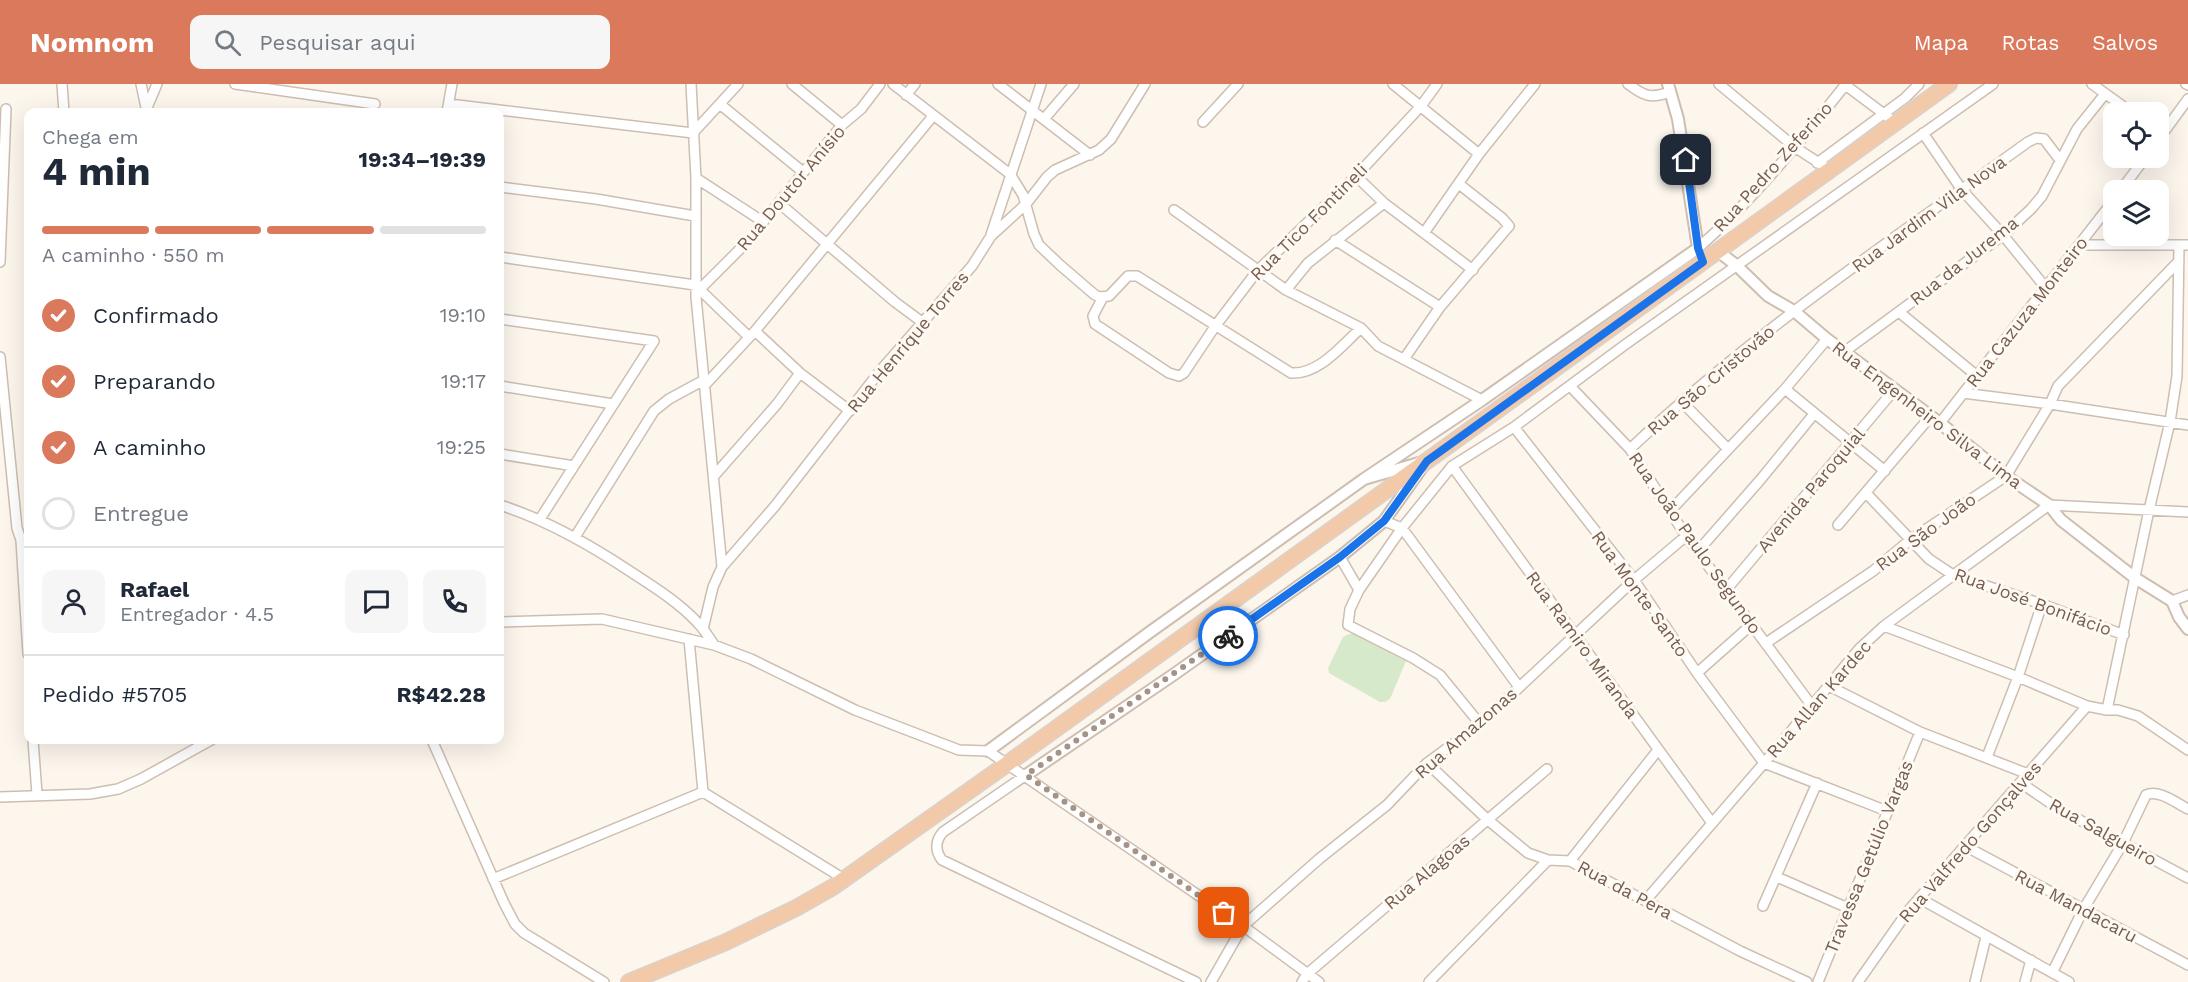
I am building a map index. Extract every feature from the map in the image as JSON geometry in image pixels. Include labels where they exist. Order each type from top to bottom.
[{"type":"highway","points":[[629,982],[709,950],[756,928],[796,908],[844,879],[1427,461],[1701,255],[1719,252],[1824,167],[1890,118],[1949,84]]},
{"type":"street","points":[[62,84],[64,108]]},
{"type":"street","points":[[141,84],[145,108]]},
{"type":"street","points":[[147,108],[157,84]]},
{"type":"street","points":[[235,84],[375,104]]},
{"type":"street","points":[[448,108],[452,84]]},
{"type":"street","points":[[691,84],[698,287],[704,383],[722,567]]},
{"type":"street","points":[[693,133],[738,84]]},
{"type":"street","points":[[792,84],[842,125]]},
{"type":"street","name":"Rua Doutor Anísio","points":[[698,287],[730,260],[842,125],[861,109],[880,84]]},
{"type":"street","points":[[893,84],[1010,174],[1019,187],[1039,244],[1088,289],[1103,297],[1109,296],[1120,283],[1133,275],[1147,281],[1285,370],[1297,373],[1312,370],[1361,328]]},
{"type":"street","points":[[906,95],[915,84]]},
{"type":"street","points":[[998,84],[1090,155]]},
{"type":"street","points":[[991,236],[1041,84]]},
{"type":"street","points":[[1044,119],[1074,84]]},
{"type":"street","name":"Rua Henrique Torres","points":[[703,629],[713,587],[722,567],[775,506],[880,371],[972,266],[991,236],[1026,204],[1039,185],[1055,170],[1090,155],[1111,139],[1145,84]]},
{"type":"street","points":[[1203,122],[1238,84]]},
{"type":"street","points":[[1393,84],[1479,154]]},
{"type":"street","name":"Rua Tico Fontineli","points":[[1103,297],[1093,316],[1095,324],[1175,375],[1184,374],[1216,325],[1258,270],[1356,176],[1421,106],[1437,84]]},
{"type":"street","points":[[1424,233],[1479,154],[1535,84]]},
{"type":"street","points":[[988,751],[1364,479],[1701,255],[1678,119],[1669,88],[1650,97],[1628,84]]},
{"type":"street","points":[[1719,84],[1796,148],[1824,167]]},
{"type":"street","points":[[1845,84],[1890,118],[1919,84]]},
{"type":"street","name":"Rua Pedro Zeferino","points":[[1701,255],[1796,148],[1845,84]]},
{"type":"street","points":[[1480,724],[1440,675],[1413,658],[1348,625],[1350,609],[1359,590],[1402,528],[1452,466],[1514,427],[1737,265],[1993,84]]},
{"type":"street","points":[[2092,84],[2117,102]]},
{"type":"street","name":"Rua da Jurema","points":[[1844,352],[2003,235],[2042,196],[2077,129],[2105,94]]},
{"type":"street","points":[[2169,124],[2188,99]]},
{"type":"street","points":[[721,105],[803,172]]},
{"type":"street","points":[[0,262],[6,109]]},
{"type":"street","points":[[504,114],[693,133]]},
{"type":"street","points":[[575,537],[654,411],[669,399],[704,383],[752,334],[933,116]]},
{"type":"street","points":[[1923,133],[1962,190],[2003,235],[2046,288]]},
{"type":"street","name":"Rua Jardim Vila Nova","points":[[1794,311],[2028,142],[2036,138],[2046,140],[2060,160]]},
{"type":"street","points":[[1356,176],[1384,203],[1473,270]]},
{"type":"street","points":[[696,178],[762,221]]},
{"type":"street","points":[[1404,359],[1440,307],[1509,226],[1459,184]]},
{"type":"street","points":[[504,188],[695,216]]},
{"type":"street","points":[[779,203],[895,302],[922,322]]},
{"type":"street","points":[[1286,291],[1308,263],[1384,203]]},
{"type":"street","points":[[1174,210],[1286,291],[1361,328],[1378,346],[1482,400]]},
{"type":"street","name":"Rua Cazuza Monteiro","points":[[1940,423],[2103,215]]},
{"type":"street","points":[[1335,240],[1440,307]]},
{"type":"street","points":[[2080,245],[2183,245],[2179,261],[2177,376],[2170,422],[2107,710]]},
{"type":"street","name":"Rua Engenheiro Silva Lima","points":[[1719,252],[1737,265],[1768,296],[1794,311],[1827,339],[1940,423],[2006,476],[2049,505],[2061,520],[2135,578],[2172,601]]},
{"type":"street","points":[[504,258],[698,287],[752,334],[850,411]]},
{"type":"street","name":"Rua São João","points":[[1766,644],[1873,571],[1910,540],[2006,476],[2050,404],[2058,386],[2179,261]]},
{"type":"street","name":"Rua São Cristovão","points":[[1630,449],[1681,401],[1794,311]]},
{"type":"street","points":[[1899,312],[1977,376]]},
{"type":"street","points":[[504,321],[654,341],[540,519]]},
{"type":"street","points":[[1671,510],[1785,389],[1827,339]]},
{"type":"street","points":[[0,357],[17,528],[21,540],[24,589]]},
{"type":"street","points":[[714,477],[777,404],[800,373]]},
{"type":"street","name":"Rua João Paulo Segundo","points":[[1570,386],[1630,449],[1686,536],[1812,706]]},
{"type":"street","points":[[504,387],[613,404]]},
{"type":"street","points":[[1785,389],[1885,471]]},
{"type":"street","name":"Avenida Paroquial","points":[[1726,590],[1895,389]]},
{"type":"street","points":[[1963,393],[2188,425]]},
{"type":"street","points":[[1681,401],[1728,449]]},
{"type":"street","points":[[1698,551],[1782,455],[1814,414]]},
{"type":"street","points":[[1838,525],[1930,417]]},
{"type":"street","name":"Rua Monte Santo","points":[[1514,427],[1634,580],[1697,673],[1764,763]]},
{"type":"street","points":[[504,455],[574,466]]},
{"type":"street","points":[[1364,479],[1427,461]]},
{"type":"street","points":[[1196,982],[947,862],[939,855],[936,847],[938,839],[943,832],[1173,675],[1340,557],[1384,521],[1427,461]]},
{"type":"street","name":"Rua Ramiro Miranda","points":[[1452,466],[1712,823]]},
{"type":"street","name":"Rua José Bonifácio","points":[[1866,492],[1929,559],[1953,575],[2124,634]]},
{"type":"street","points":[[2049,505],[2188,512]]},
{"type":"street","name":"Rua Allan Kardec","points":[[1646,900],[1859,649],[1884,626],[2049,505]]},
{"type":"street","points":[[504,506],[540,519],[575,537],[657,589],[698,623],[714,645]]},
{"type":"street","points":[[1384,521],[1402,528],[1519,687]]},
{"type":"street","name":"Rua Amazonas","points":[[1211,982],[1243,926],[1319,859],[1387,805],[1427,763],[1480,724],[1634,580],[1686,536]]},
{"type":"street","points":[[1340,557],[1359,590]]},
{"type":"street","points":[[2188,596],[2172,601],[2179,617],[2188,629]]},
{"type":"street","points":[[1987,757],[2018,677],[2042,604]]},
{"type":"street","points":[[504,622],[602,619],[714,645],[751,659],[855,711],[959,750],[988,751],[1243,926],[1304,978],[1318,982]]},
{"type":"street","points":[[1697,673],[1751,626]]},
{"type":"street","points":[[1884,626],[2087,706],[2118,710],[2138,716],[2188,750]]},
{"type":"street","points":[[689,639],[703,792]]},
{"type":"street","points":[[1829,686],[1920,732],[2028,774]]},
{"type":"street","name":"Rua Valfredo Gonçalves","points":[[1858,982],[1919,898],[2087,706]]},
{"type":"street","name":"Travessa Getúlio Vargas","points":[[1818,982],[1920,732]]},
{"type":"street","points":[[33,744],[37,794]]},
{"type":"street","points":[[0,797],[90,794],[118,789],[141,780],[204,744]]},
{"type":"street","points":[[434,744],[507,911],[519,929],[604,982]]},
{"type":"street","points":[[1570,861],[1658,750]]},
{"type":"street","name":"Rua da Pera","points":[[1427,763],[1488,820],[1528,853],[1548,860],[1570,861],[1792,979],[1807,982]]},
{"type":"street","points":[[1764,763],[1887,811]]},
{"type":"street","name":"Rua Alagoas","points":[[1304,978],[1547,769]]},
{"type":"street","points":[[1763,906],[1817,783]]},
{"type":"street","name":"Rua Salgueiro","points":[[2021,783],[2045,800],[2188,878]]},
{"type":"street","points":[[703,792],[844,879]]},
{"type":"street","points":[[493,879],[703,792]]},
{"type":"street","points":[[2053,971],[2083,910],[2123,843],[2146,795],[2153,793],[2164,796],[2188,809]]},
{"type":"street","name":"Rua Mandacaru","points":[[1965,846],[2188,965]]},
{"type":"street","points":[[1429,982],[1548,860]]},
{"type":"street","points":[[1776,877],[1848,908]]},
{"type":"street","points":[[1919,898],[2069,982]]},
{"type":"street","points":[[1975,982],[1986,937]]},
{"type":"street","points":[[2025,982],[2031,960]]},
{"type":"green space","points":[[1354,634],[1406,661],[1390,699],[1385,702],[1380,702],[1329,673],[1328,668],[1343,637]]},
{"type":"way so far","points":[[1224,913],[1026,775],[1228,636]]},
{"type":"route","points":[[1228,636],[1340,557],[1384,521],[1427,461],[1703,262],[1698,248],[1686,160]]}]
